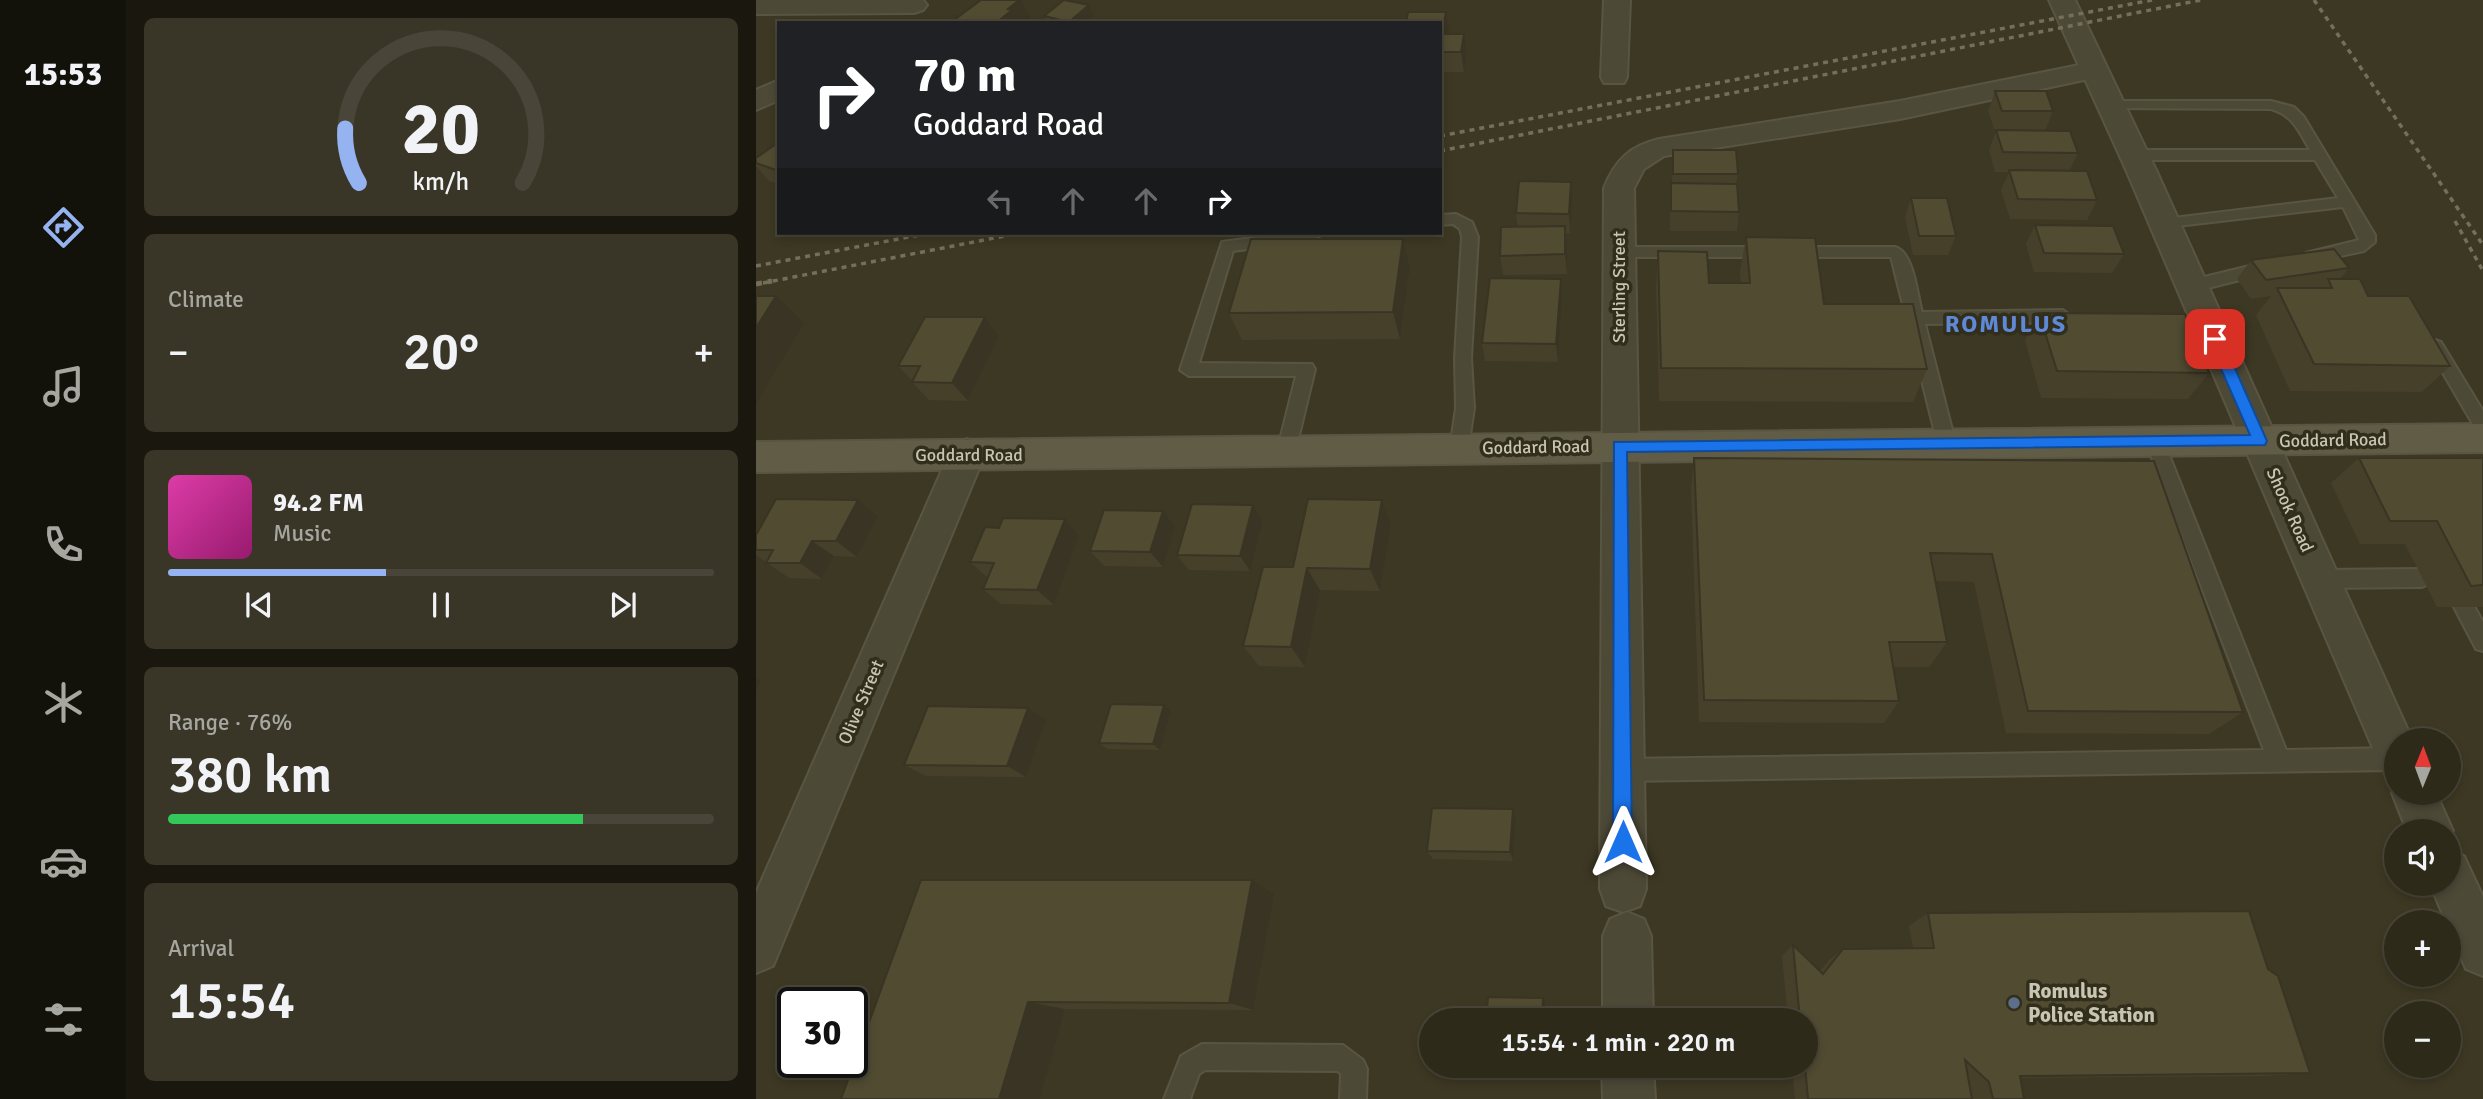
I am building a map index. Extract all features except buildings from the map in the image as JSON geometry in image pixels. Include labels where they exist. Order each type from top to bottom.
[{"type":"main road","name":"Goddard Road","points":[[756,457],[2483,438]]},
{"type":"street","points":[[1614,77],[1617,0]]},
{"type":"street","name":"Shook Road","points":[[2062,0],[2165,224],[2194,306],[2259,441],[2385,728]]},
{"type":"street","points":[[756,6],[918,3]]},
{"type":"street","points":[[889,21],[918,3]]},
{"type":"street","name":"Sterling Street","points":[[1628,1008],[1619,252],[1619,188],[1626,166],[1641,154],[1659,148],[1900,110],[2094,70]]},
{"type":"street","points":[[756,102],[777,89]]},
{"type":"street","name":"Olive Street","points":[[756,949],[967,454]]},
{"type":"street","points":[[2458,896],[2483,952]]},
{"type":"street","points":[[1628,1078],[1629,1099]]},
{"type":"lane","points":[[2110,105],[2271,105],[2289,110],[2297,117],[2367,235],[2367,242],[2359,247],[2288,263],[2194,306]]},
{"type":"lane","points":[[2134,155],[2319,155]]},
{"type":"lane","points":[[2165,224],[2347,202]]},
{"type":"lane","points":[[1442,220],[1456,219],[1467,226],[1470,236],[1463,358],[1465,408],[1459,449]]},
{"type":"lane","points":[[1286,452],[1306,369],[1189,370],[1227,246],[1312,235]]},
{"type":"lane","points":[[1619,252],[1895,252],[1900,258],[1917,318],[1947,445]]},
{"type":"lane","points":[[1917,318],[2076,316]]},
{"type":"lane","points":[[2423,328],[2483,426]]},
{"type":"lane","points":[[2155,442],[2279,761]]},
{"type":"lane","points":[[2320,579],[2422,578]]},
{"type":"lane","points":[[2464,607],[2483,642]]},
{"type":"lane","points":[[1623,770],[2384,759]]},
{"type":"lane","points":[[1177,1099],[1190,1065],[1202,1057],[1343,1058],[1354,1069],[1353,1099]]},
{"type":"railway","points":[[1442,136],[2152,0]]},
{"type":"railway","points":[[1442,151],[2201,0]]},
{"type":"railway","points":[[2314,0],[2483,245]]},
{"type":"railway","points":[[2455,221],[2483,271]]},
{"type":"railway","points":[[756,266],[919,235]]},
{"type":"railway","points":[[763,283],[1010,235]]},
{"type":"railway","points":[[756,284],[772,281]]},
{"type":"place","name":"Romulus Police Station","points":[[2014,1003]]},
{"type":"district","name":"ROMULUS","points":[[2006,324]]},
{"type":"route","points":[[1623,842],[1620,446],[1893,446],[2259,441],[2215,339]]}]
